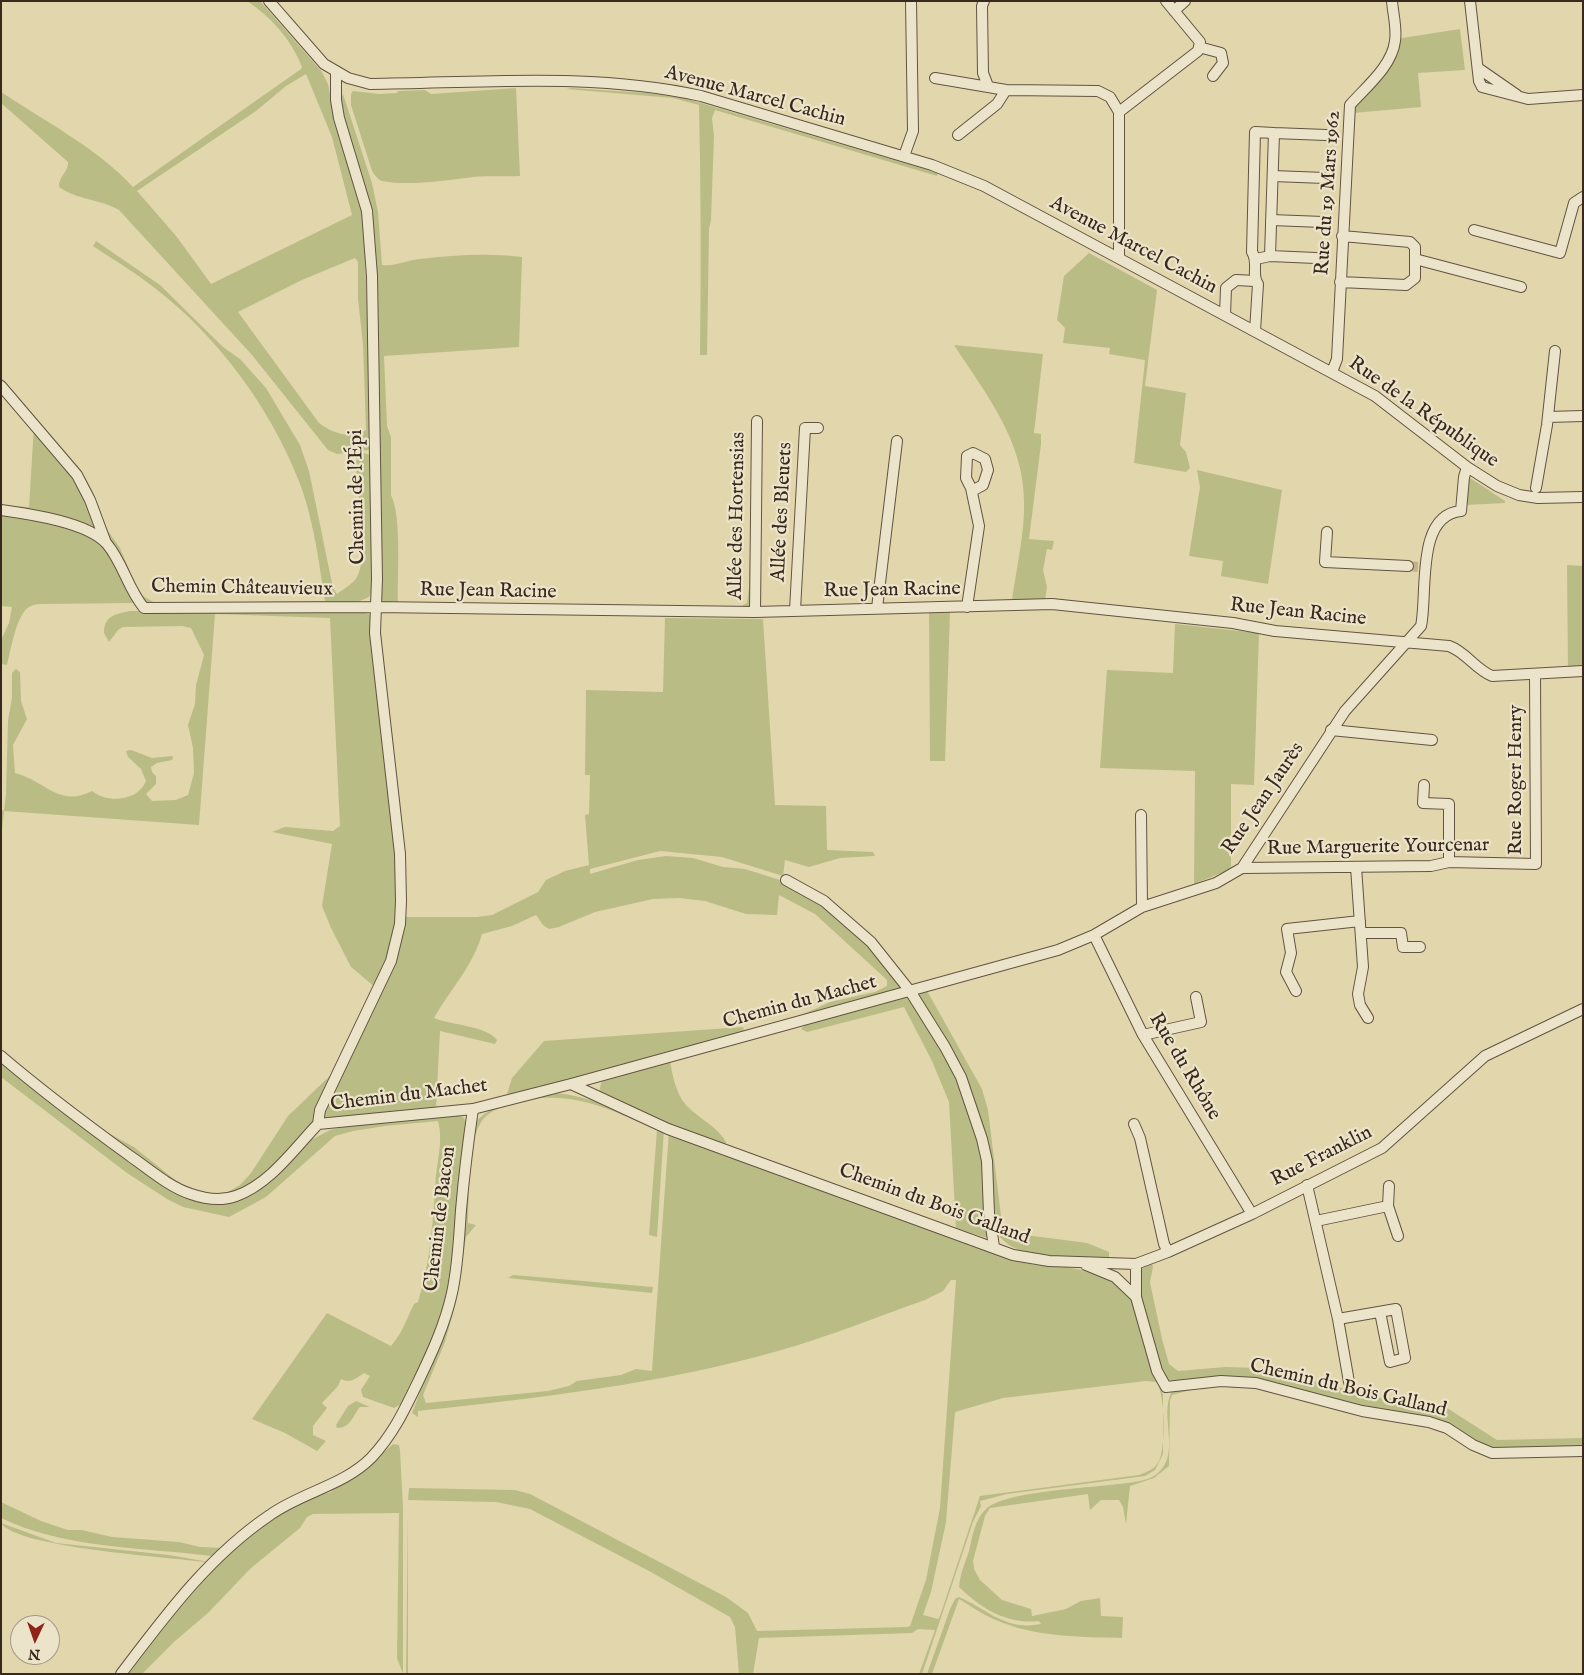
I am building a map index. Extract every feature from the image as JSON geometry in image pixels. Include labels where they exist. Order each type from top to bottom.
[{"type":"street","name":"Avenue Marcel Cachin","points":[[269,1],[314,54],[336,73],[370,84],[582,82],[663,88],[701,96],[904,156],[984,186],[1225,315]]},
{"type":"street","points":[[904,156],[913,131],[911,1]]},
{"type":"street","points":[[984,1],[982,6],[983,73],[988,86]]},
{"type":"street","points":[[1119,112],[1198,51],[1200,42],[1166,1]]},
{"type":"street","points":[[1174,11],[1185,1]]},
{"type":"street","name":"Rue du 19 Mars 1962","points":[[1332,372],[1337,358],[1350,105],[1381,72],[1393,52],[1396,39],[1392,1]]},
{"type":"street","points":[[1470,1],[1478,68],[1477,82],[1482,87],[1528,98],[1583,95]]},
{"type":"street","points":[[1199,47],[1221,52],[1223,63],[1213,76]]},
{"type":"street","points":[[1478,68],[1519,97]]},
{"type":"street","name":"Chemin de l'Épi","points":[[318,1124],[320,1110],[386,972],[400,924],[400,854],[376,632],[377,579],[372,276],[367,210],[339,118],[336,100],[336,73]]},
{"type":"street","points":[[935,78],[1006,90],[1098,91],[1110,97],[1119,112],[1119,257]]},
{"type":"street","points":[[958,135],[997,104],[1006,90]]},
{"type":"street","points":[[1255,331],[1258,284],[1255,281],[1256,259],[1252,252],[1255,132],[1326,135]]},
{"type":"street","points":[[1270,256],[1274,133]]},
{"type":"street","points":[[1273,176],[1325,178]]},
{"type":"street","points":[[1474,230],[1560,253],[1574,203],[1583,197]]},
{"type":"street","points":[[1271,220],[1323,222]]},
{"type":"street","points":[[1340,282],[1406,285],[1415,278],[1416,247],[1410,242],[1342,236]]},
{"type":"street","points":[[1256,259],[1270,256],[1316,258]]},
{"type":"street","points":[[1415,259],[1521,287]]},
{"type":"street","points":[[1225,315],[1226,288],[1236,280],[1255,281]]},
{"type":"street","name":"Rue de la République","points":[[1225,315],[1375,396],[1467,468],[1497,486],[1519,495],[1538,498],[1583,497]]},
{"type":"street","points":[[1536,488],[1548,417],[1555,350]]},
{"type":"street","points":[[1,386],[77,475],[90,500],[106,544]]},
{"type":"street","points":[[1548,417],[1583,416]]},
{"type":"street","name":"Allée des Hortensias","points":[[755,612],[757,421]]},
{"type":"street","name":"Allée des Bleuets","points":[[796,610],[806,428],[818,428]]},
{"type":"street","points":[[877,608],[897,441]]},
{"type":"street","name":"Rue Jean Jaurès","points":[[910,991],[1058,950],[1094,935],[1142,907],[1216,883],[1242,868],[1345,711],[1421,626],[1424,613],[1418,567],[1436,524],[1452,512],[1461,511],[1464,477],[1467,468]]},
{"type":"street","points":[[967,607],[979,526],[972,491]]},
{"type":"street","points":[[1,510],[62,521],[106,544]]},
{"type":"street","points":[[1327,532],[1325,562],[1418,567]]},
{"type":"street","name":"Chemin Châteauvieux","points":[[106,544],[137,600],[144,608],[375,607]]},
{"type":"street","name":"Rue Jean Racine","points":[[375,607],[755,612],[1052,604],[1233,624],[1275,632],[1408,642]]},
{"type":"street","name":"Rue Roger Henry","points":[[1408,642],[1457,649],[1481,672],[1492,676],[1583,671]]},
{"type":"street","name":"Rue Roger Henry","points":[[1514,864],[1536,864],[1535,675]]},
{"type":"street","points":[[1331,730],[1432,740]]},
{"type":"street","points":[[1424,785],[1423,803],[1449,804],[1449,862]]},
{"type":"street","points":[[1140,815],[1142,907]]},
{"type":"street","name":"Rue Marguerite Yourcenar","points":[[1242,868],[1431,866],[1449,862],[1514,864]]},
{"type":"street","points":[[1356,867],[1363,967],[1358,994],[1360,1005],[1368,1018]]},
{"type":"street","points":[[786,880],[824,900],[840,912],[871,942],[910,991],[961,1077],[982,1139],[987,1161],[989,1213],[994,1247]]},
{"type":"street","points":[[1296,991],[1286,972],[1291,953],[1287,929],[1360,921]]},
{"type":"street","points":[[1361,933],[1401,933],[1403,947],[1420,947]]},
{"type":"street","name":"Rue du Rhône","points":[[1094,935],[1143,1035],[1252,1214]]},
{"type":"street","name":"Chemin du Machet","points":[[1,1056],[41,1091],[177,1188],[199,1196],[221,1199],[235,1196],[252,1188],[270,1175],[318,1124],[473,1109],[910,991]]},
{"type":"street","points":[[1143,1035],[1200,1022],[1196,997]]},
{"type":"street","name":"Rue Franklin","points":[[1136,1264],[1168,1252],[1252,1214],[1382,1148],[1485,1056],[1583,1008]]},
{"type":"street","name":"Chemin du Bois Galland","points":[[571,1084],[668,1129],[1026,1258],[1078,1263],[1136,1264],[1136,1297],[1157,1371],[1166,1387],[1221,1381],[1256,1383],[1362,1411],[1429,1422],[1447,1428],[1478,1448],[1492,1453],[1583,1451]]},
{"type":"street","name":"Chemin de Bacon","points":[[121,1674],[160,1622],[214,1559],[282,1506],[352,1474],[376,1452],[394,1430],[429,1358],[443,1324],[452,1294],[456,1269],[465,1159],[473,1109]]},
{"type":"street","points":[[1134,1124],[1140,1138],[1164,1244],[1168,1252]]},
{"type":"street","points":[[1307,1185],[1338,1319],[1349,1382]]},
{"type":"street","points":[[1389,1186],[1388,1206],[1398,1236]]},
{"type":"street","points":[[1316,1220],[1388,1206]]},
{"type":"street","points":[[1078,1263],[1115,1277],[1136,1297]]},
{"type":"street","points":[[1338,1319],[1396,1309],[1405,1358],[1390,1362],[1380,1312]]},
{"type":"green space","points":[[247,1],[261,2],[322,72],[328,84],[332,106],[363,207],[371,405],[370,448],[368,450],[337,454],[328,450],[252,355],[119,210],[112,206],[73,195],[59,187],[68,162],[1,103],[1,92],[88,148],[120,173],[133,187],[301,69],[298,57],[286,38]],"holes":[[[306,74],[332,137],[352,215],[211,284],[177,237],[137,191],[256,111],[286,86]],[[355,258],[358,262],[358,299],[363,344],[366,430],[354,435],[348,435],[330,430],[319,423],[238,312],[302,280]]]},
{"type":"green space","points":[[1460,29],[1465,70],[1418,73],[1421,107],[1353,113],[1350,105],[1381,71],[1396,39]]},
{"type":"green space","points":[[516,88],[520,176],[403,183],[382,181],[372,171],[351,105],[351,94],[353,91],[379,94],[425,90],[431,94]]},
{"type":"green space","points":[[566,89],[647,93],[684,98],[938,173],[937,176],[715,110],[712,118],[714,136],[711,220],[709,229],[707,355],[700,355],[699,105],[673,98]]},
{"type":"green space","points":[[343,94],[372,183],[378,212],[382,265],[458,256],[496,255],[522,257],[519,347],[384,356],[387,426],[391,437],[391,495],[397,517],[398,532],[398,602],[488,605],[740,607],[747,603],[749,588],[754,402],[750,607],[714,609],[398,607],[382,603],[377,350],[371,209],[340,103]]},
{"type":"green space","points":[[96,241],[160,285],[223,347],[240,359],[266,388],[300,445],[309,471],[333,588],[337,594],[357,577],[361,566],[362,537],[356,461],[364,453],[370,455],[372,470],[373,588],[369,597],[353,604],[145,603],[114,551],[90,493],[1,383],[1,377],[81,470],[92,490],[108,531],[120,548],[135,584],[143,596],[155,603],[325,601],[315,539],[303,493],[286,452],[257,399],[221,351],[179,308],[133,272],[93,246]]},
{"type":"green space","points":[[1089,253],[1157,290],[1145,386],[1186,393],[1180,445],[1186,452],[1190,468],[1186,472],[1134,463],[1145,360],[1109,354],[1110,348],[1063,343],[1065,328],[1057,320],[1064,276]]},
{"type":"green space","points":[[954,345],[1043,354],[1034,433],[1041,434],[1041,444],[1029,539],[1054,541],[1052,550],[1047,549],[1043,570],[1047,587],[1045,600],[1012,600],[1024,514],[1022,480],[1018,459],[1001,419]]},
{"type":"green space","points":[[34,426],[77,480],[96,527],[91,529],[1,507],[1,505],[29,507]]},
{"type":"green space","points":[[1197,470],[1282,490],[1268,584],[1221,576],[1223,561],[1189,556],[1200,487]]},
{"type":"green space","points":[[1470,478],[1505,501],[1505,503],[1466,505],[1468,479]]},
{"type":"green space","points":[[1,515],[47,522],[90,537],[102,546],[112,558],[134,603],[40,604],[30,606],[24,611],[17,625],[7,665],[1,664],[1,640],[9,623],[12,607],[1,606]]},
{"type":"green space","points":[[1567,565],[1583,566],[1583,668],[1568,670]]},
{"type":"green space","points":[[130,611],[361,612],[369,614],[373,622],[397,872],[396,926],[389,955],[375,987],[351,967],[322,906],[332,844],[272,832],[285,827],[333,831],[340,826],[330,618],[215,614],[199,825],[4,811],[8,720],[12,698],[12,673],[16,669],[20,672],[21,701],[27,719],[13,745],[15,773],[61,795],[80,795],[92,791],[106,798],[122,798],[136,793],[146,781],[141,769],[128,757],[126,751],[131,750],[152,758],[173,756],[172,760],[157,763],[151,767],[152,772],[156,776],[156,784],[146,794],[152,801],[176,800],[188,795],[194,773],[193,748],[188,725],[195,704],[196,685],[204,655],[191,628],[182,626],[123,627],[118,630],[109,642],[104,633],[106,623],[111,617]]},
{"type":"green space","points":[[950,612],[945,761],[930,761],[929,613]]},
{"type":"green space","points":[[665,618],[763,619],[775,805],[826,806],[827,850],[873,852],[875,856],[840,858],[809,867],[785,860],[783,876],[722,857],[660,851],[590,869],[590,874],[638,860],[666,856],[693,858],[723,867],[745,869],[780,880],[812,895],[870,944],[903,989],[556,1083],[507,1094],[512,1078],[544,1041],[743,1027],[744,1031],[797,1017],[830,1002],[875,992],[887,986],[887,980],[815,914],[779,895],[777,915],[746,914],[705,901],[679,898],[653,899],[595,912],[559,927],[549,929],[543,925],[536,915],[512,926],[482,934],[473,957],[434,1018],[477,1029],[492,1035],[497,1040],[495,1044],[440,1031],[436,1108],[330,1120],[325,1117],[324,1112],[397,954],[406,917],[477,917],[492,915],[538,892],[546,880],[565,871],[589,865],[585,815],[589,814],[590,775],[585,775],[586,690],[663,692]]},
{"type":"green space","points":[[1175,624],[1259,633],[1254,785],[1231,784],[1231,869],[1194,884],[1195,771],[1100,768],[1107,670],[1173,673]]},
{"type":"green space","points":[[2,810],[4,811],[1,840]]},
{"type":"green space","points":[[926,989],[982,1089],[988,1110],[1003,1232],[1087,1243],[1109,1252],[1109,1257],[1048,1257],[1033,1254],[1019,1250],[1007,1243],[997,1233],[987,1137],[918,999],[917,992]]},
{"type":"green space","points":[[899,997],[908,997],[954,1069],[978,1138],[983,1167],[989,1231],[987,1238],[956,1228],[949,1102],[932,1061],[904,1007],[807,1032],[801,1029],[806,1024]]},
{"type":"green space","points":[[1,1051],[53,1095],[97,1127],[134,1147],[175,1180],[191,1190],[211,1194],[226,1193],[240,1185],[251,1173],[288,1116],[335,1071],[308,1132],[263,1178],[235,1193],[217,1196],[203,1195],[178,1186],[68,1108],[1,1055]]},
{"type":"green space","points":[[670,1060],[675,1084],[686,1105],[722,1136],[726,1142],[725,1145],[668,1124],[599,1092],[602,1080]]},
{"type":"green space","points":[[1,1062],[192,1198],[238,1200],[256,1191],[309,1141],[330,1130],[354,1124],[457,1113],[464,1118],[466,1124],[450,1286],[439,1325],[425,1360],[403,1403],[394,1408],[363,1397],[361,1390],[370,1376],[364,1373],[350,1381],[341,1379],[338,1386],[322,1403],[327,1408],[313,1426],[313,1435],[326,1441],[317,1451],[285,1433],[252,1419],[327,1313],[391,1346],[399,1336],[414,1304],[418,1302],[426,1271],[440,1148],[438,1121],[385,1126],[335,1136],[266,1197],[229,1217],[183,1207],[127,1173],[1,1077]]},
{"type":"green space","points":[[554,1093],[583,1098],[610,1106],[664,1129],[657,1237],[649,1235],[657,1130],[621,1114],[586,1102],[569,1099],[532,1099],[511,1104],[489,1113],[480,1124],[476,1133],[471,1158],[468,1223],[476,1225],[466,1237],[456,1302],[445,1342],[423,1395],[426,1403],[548,1391],[569,1386],[577,1381],[621,1375],[636,1369],[652,1371],[669,1131],[960,1242],[963,1239],[1015,1260],[1034,1265],[1067,1267],[1100,1274],[1110,1278],[1135,1301],[1163,1395],[1163,1410],[1162,1398],[1157,1382],[1146,1381],[1003,1398],[955,1412],[946,1522],[931,1592],[923,1615],[938,1619],[940,1616],[980,1496],[1139,1475],[1157,1464],[1163,1441],[1163,1454],[1155,1470],[1145,1476],[1007,1494],[980,1501],[981,1506],[973,1522],[922,1674],[919,1674],[935,1630],[918,1629],[912,1633],[759,1638],[753,1674],[739,1674],[735,1627],[730,1617],[649,1571],[530,1509],[496,1502],[408,1500],[409,1488],[515,1490],[530,1494],[726,1597],[748,1613],[757,1631],[910,1626],[926,1580],[940,1508],[956,1280],[951,1280],[943,1291],[925,1300],[815,1340],[734,1363],[600,1388],[418,1411],[418,1417],[412,1413],[439,1342],[476,1122],[492,1109],[502,1105]]},
{"type":"green space","points":[[1152,1264],[1150,1282],[1162,1339],[1169,1364],[1178,1371],[1225,1367],[1260,1368],[1345,1389],[1356,1388],[1358,1396],[1399,1399],[1447,1408],[1497,1440],[1583,1438],[1583,1448],[1508,1451],[1483,1447],[1459,1431],[1361,1408],[1307,1392],[1169,1380],[1160,1368],[1139,1285],[1141,1269]]},
{"type":"green space","points":[[513,1275],[653,1287],[652,1293],[508,1278]]},
{"type":"green space","points":[[1199,1388],[1172,1395],[1170,1401],[1169,1466],[1154,1478],[1130,1486],[1126,1524],[1123,1507],[1119,1500],[1101,1500],[1090,1510],[1088,1494],[990,1508],[985,1516],[973,1561],[974,1569],[980,1580],[1002,1600],[1031,1609],[1032,1616],[1066,1609],[1081,1601],[1100,1598],[1101,1616],[1123,1617],[1122,1638],[1058,1635],[1026,1630],[991,1618],[959,1599],[932,1674],[927,1674],[950,1609],[955,1599],[959,1597],[1007,1622],[1017,1625],[1041,1624],[1039,1621],[1027,1622],[1005,1618],[976,1602],[959,1587],[974,1529],[982,1513],[996,1503],[1029,1494],[1130,1483],[1152,1477],[1161,1470],[1169,1452],[1167,1412],[1171,1393],[1175,1390]]},
{"type":"green space","points":[[356,1401],[370,1407],[360,1407],[346,1426],[337,1428],[336,1425],[348,1406]]},
{"type":"green space","points":[[393,1444],[399,1445],[400,1450],[403,1508],[403,1674],[397,1658],[399,1513],[313,1514],[307,1517],[300,1528],[251,1568],[208,1613],[175,1641],[142,1674],[123,1674],[190,1590],[266,1520],[314,1497],[331,1492],[334,1488],[360,1473]]},
{"type":"green space","points":[[1,1502],[41,1521],[68,1530],[82,1530],[112,1537],[179,1542],[200,1547],[225,1548],[211,1556],[104,1545],[51,1536],[1,1518]]},
{"type":"green space","points":[[408,1514],[408,1674],[406,1674]]},
{"type":"green space","points":[[1,1523],[56,1543],[169,1555],[209,1562],[206,1564],[204,1562],[63,1545],[13,1532]]},
{"type":"tunnel","points":[[1408,566],[1419,567]]}]
